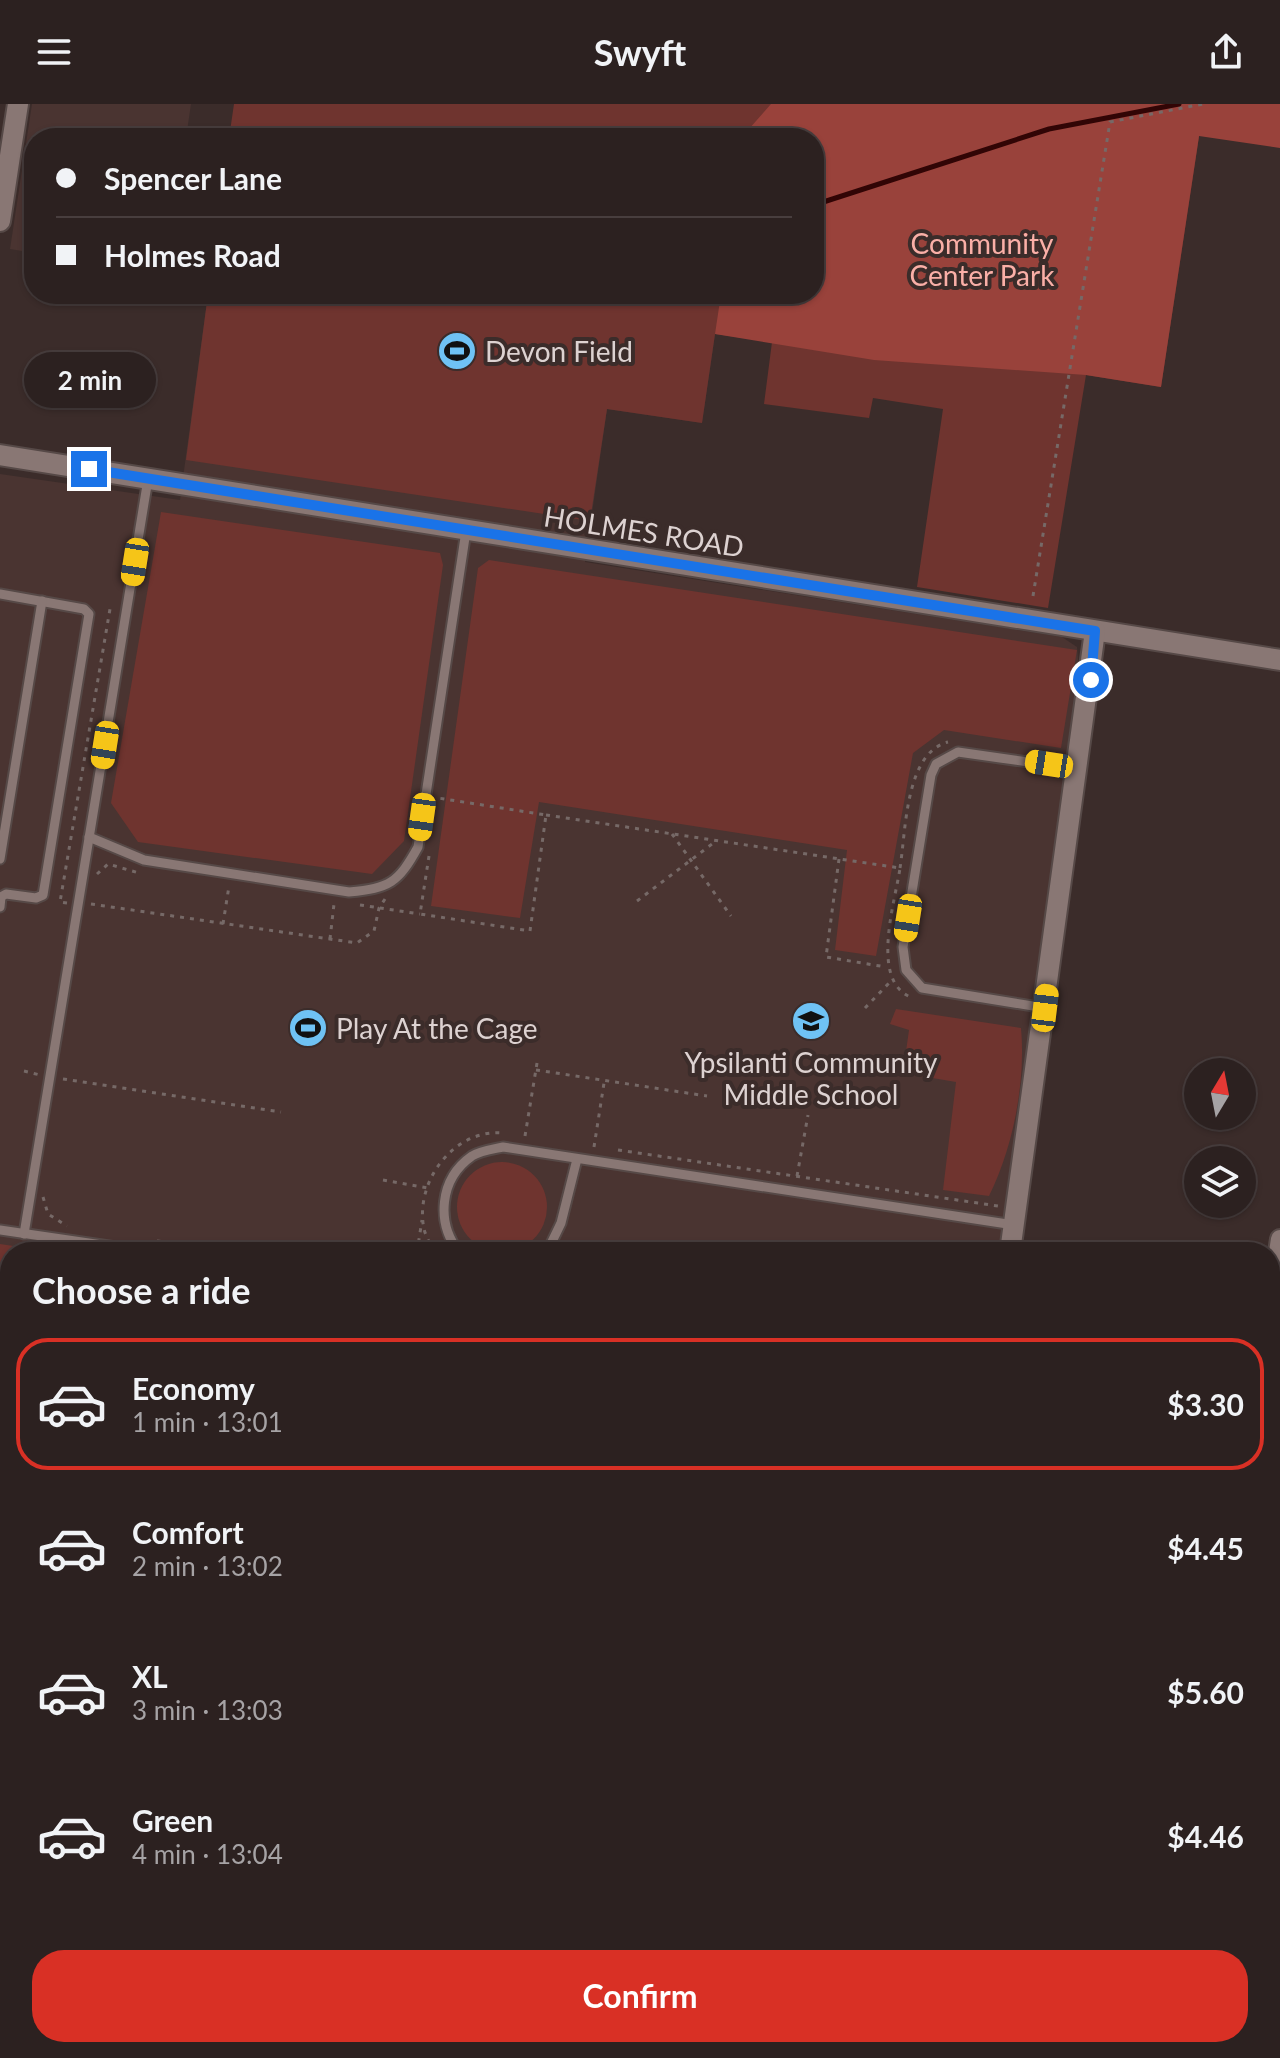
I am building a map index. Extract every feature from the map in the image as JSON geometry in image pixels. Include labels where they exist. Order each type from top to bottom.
[{"type":"main road","points":[[0,221],[18,104]]},
{"type":"main road","name":"HOLMES ROAD","points":[[0,455],[1280,660]]},
{"type":"main road","points":[[1011,1242],[1095,631]]},
{"type":"lane","points":[[24,1234],[148,479]]},
{"type":"lane","points":[[89,837],[144,860],[349,892],[382,889],[402,874],[418,847],[466,531]]},
{"type":"lane","points":[[0,594],[84,609],[89,614],[43,895],[36,898],[3,893],[0,907]]},
{"type":"lane","points":[[0,859],[42,601]]},
{"type":"lane","points":[[1045,1008],[922,988],[906,970],[903,947],[931,775],[936,764],[958,752],[1077,769]]},
{"type":"lane","points":[[452,1242],[442,1215],[449,1183],[473,1156],[503,1147],[1014,1225]]},
{"type":"lane","points":[[552,1242],[561,1223],[577,1159]]},
{"type":"lane","points":[[0,1230],[80,1242]]},
{"type":"path","points":[[1033,596],[1110,122],[1200,104]]},
{"type":"path","points":[[110,609],[60,902],[357,943],[374,931],[379,908],[393,894]]},
{"type":"path","points":[[916,999],[904,995],[891,981],[888,967],[900,868],[915,774],[925,754],[944,742],[957,741]]},
{"type":"path","points":[[439,784],[437,798],[900,868]]},
{"type":"path","points":[[349,903],[530,931],[546,815]]},
{"type":"path","points":[[672,834],[731,916]]},
{"type":"path","points":[[637,901],[716,841]]},
{"type":"path","points":[[420,914],[429,853],[422,864]]},
{"type":"path","points":[[839,859],[826,957],[888,967]]},
{"type":"path","points":[[95,883],[97,872],[108,864],[123,871],[153,875]]},
{"type":"path","points":[[223,924],[229,886]]},
{"type":"path","points":[[92,904],[94,893]]},
{"type":"path","points":[[330,939],[335,901]]},
{"type":"path","points":[[865,1008],[891,981]]},
{"type":"path","points":[[525,1136],[538,1057]]},
{"type":"path","points":[[63,1079],[65,1065]]},
{"type":"path","points":[[536,1070],[707,1096]]},
{"type":"path","points":[[24,1071],[281,1112]]},
{"type":"path","points":[[594,1147],[604,1083]]},
{"type":"path","points":[[797,1176],[808,1115]]},
{"type":"path","points":[[383,1180],[428,1188]]},
{"type":"path","points":[[43,1196],[48,1214],[69,1228]]},
{"type":"path","points":[[419,1242],[424,1209]]},
{"type":"path","points":[[143,1239],[164,1242]]},
{"type":"shaded area","points":[[32,104],[191,104],[187,128],[28,128]]},
{"type":"shaded area","points":[[24,157],[24,251],[10,249]]},
{"type":"shaded area","points":[[207,304],[720,304],[702,423],[607,409],[585,562],[1062,637],[1077,647],[1079,670],[1002,1242],[0,1242],[0,474],[180,500]]},
{"type":"green space","name":"Community Center Park","points":[[234,104],[1204,104],[1161,387],[1086,375],[1048,608],[917,587],[943,409],[873,398],[869,418],[764,404],[772,342],[715,334],[702,423],[607,409],[590,521],[186,460],[207,304],[824,304],[824,128],[230,128]]},
{"type":"green space","name":"Community Center Park","points":[[771,104],[1280,104],[1280,148],[1199,136],[1161,387],[1086,375],[874,360],[715,334],[720,304],[824,304],[824,128],[750,128]]},
{"type":"green space","points":[[161,512],[440,553],[443,565],[404,841],[372,874],[138,842],[111,803]]},
{"type":"green space","points":[[489,560],[1077,650],[1061,748],[944,730],[913,753],[876,956],[835,950],[847,850],[539,802],[520,918],[431,906],[478,568]]},
{"type":"green space","points":[[896,1009],[1021,1028],[1021,1070],[1016,1114],[1005,1157],[989,1196],[943,1190],[956,1082],[903,1073],[909,1030],[890,1024]]},
{"type":"green space","points":[[493,1163],[511,1163],[527,1170],[539,1182],[546,1198],[543,1224],[529,1242],[475,1242],[465,1232],[458,1216],[458,1198],[465,1182],[477,1170]]},
{"type":"waterway","points":[[824,202],[1049,129],[1179,104]]},
{"type":"place","name":"Devon Field","points":[[457,351]]},
{"type":"place","name":"Ypsilanti Community Middle School","points":[[811,1021]]},
{"type":"place","name":"Play At the Cage","points":[[308,1028]]},
{"type":"route","points":[[89,469],[1095,631],[1091,680]]}]
